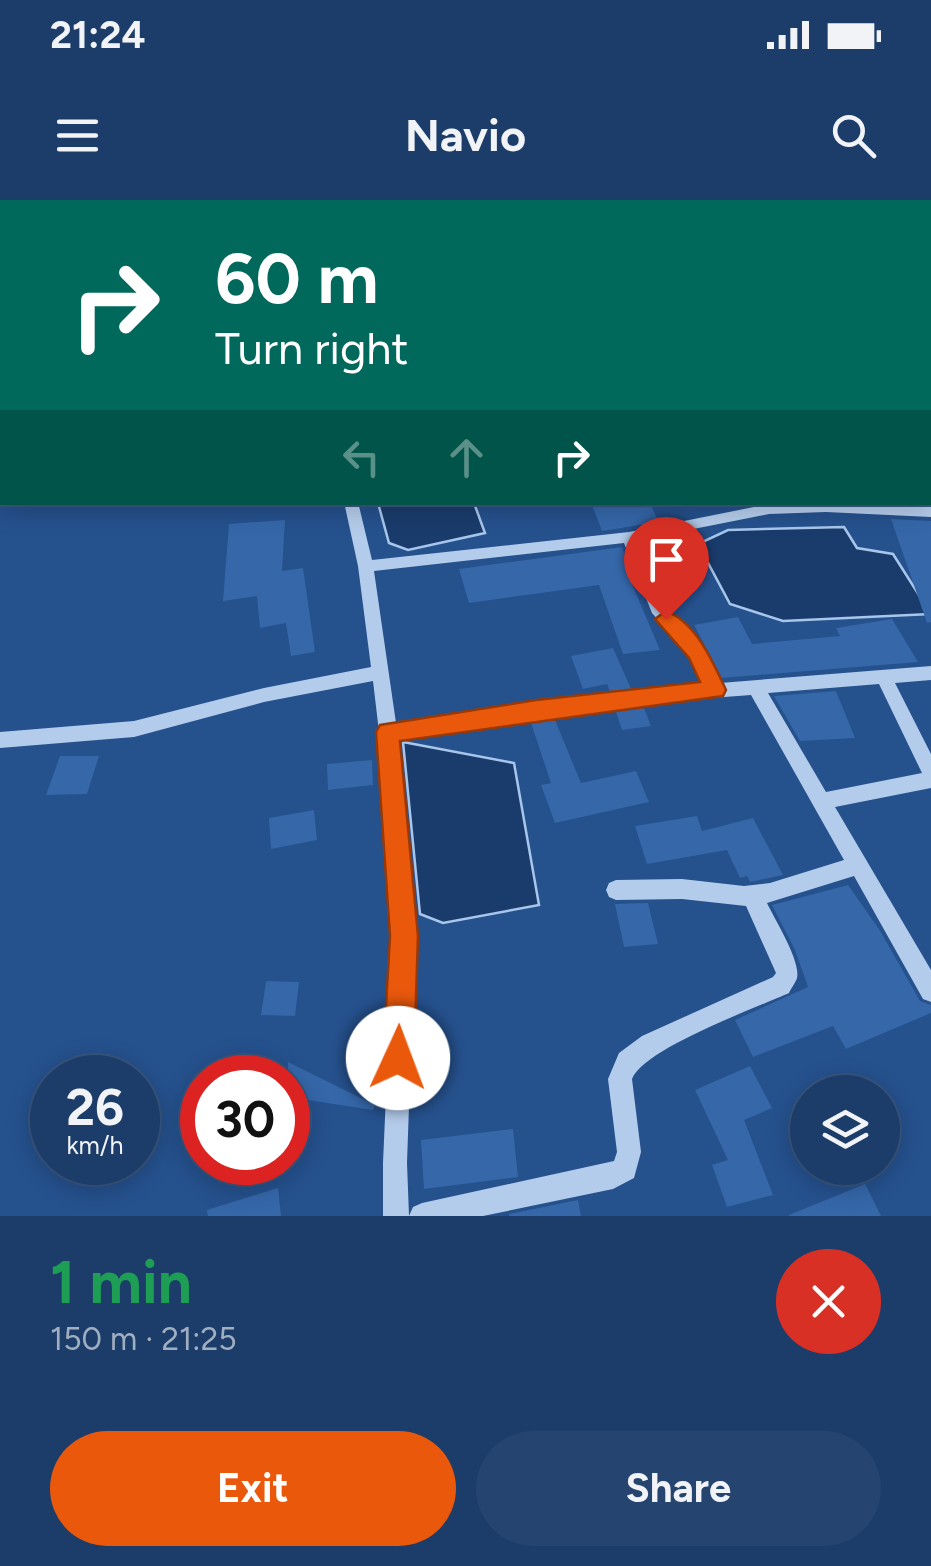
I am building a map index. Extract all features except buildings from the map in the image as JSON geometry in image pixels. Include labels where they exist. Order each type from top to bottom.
[{"type":"street","points":[[251,200],[263,200]]},
{"type":"street","points":[[352,505],[366,566],[388,732],[404,936],[396,1216]]},
{"type":"street","points":[[707,505],[713,519]]},
{"type":"street","points":[[366,566],[629,536],[713,519],[750,507],[886,506],[931,512]]},
{"type":"street","points":[[629,536],[658,609],[697,653],[715,690]]},
{"type":"street","points":[[0,740],[134,729],[198,715],[264,694],[378,673]]},
{"type":"street","points":[[388,732],[715,690],[931,673]]},
{"type":"street","points":[[883,674],[931,773]]},
{"type":"street","points":[[755,686],[931,991]]},
{"type":"street","points":[[822,802],[931,780]]},
{"type":"street","points":[[616,890],[682,889],[752,895],[858,865]]},
{"type":"street","points":[[422,1216],[613,1176],[624,1169],[629,1152],[620,1079],[627,1061],[650,1044],[781,986],[787,976],[752,895]]},
{"type":"water","points":[[379,505],[475,505],[485,533],[408,550],[389,543]]},
{"type":"water","points":[[844,527],[857,548],[893,554],[931,614],[783,621],[730,604],[698,544],[728,530]]},
{"type":"water","points":[[403,742],[514,763],[539,905],[443,923],[420,914]]},
{"type":"route","points":[[398,1058],[404,936],[388,732],[715,690],[697,653],[666,619]]}]
